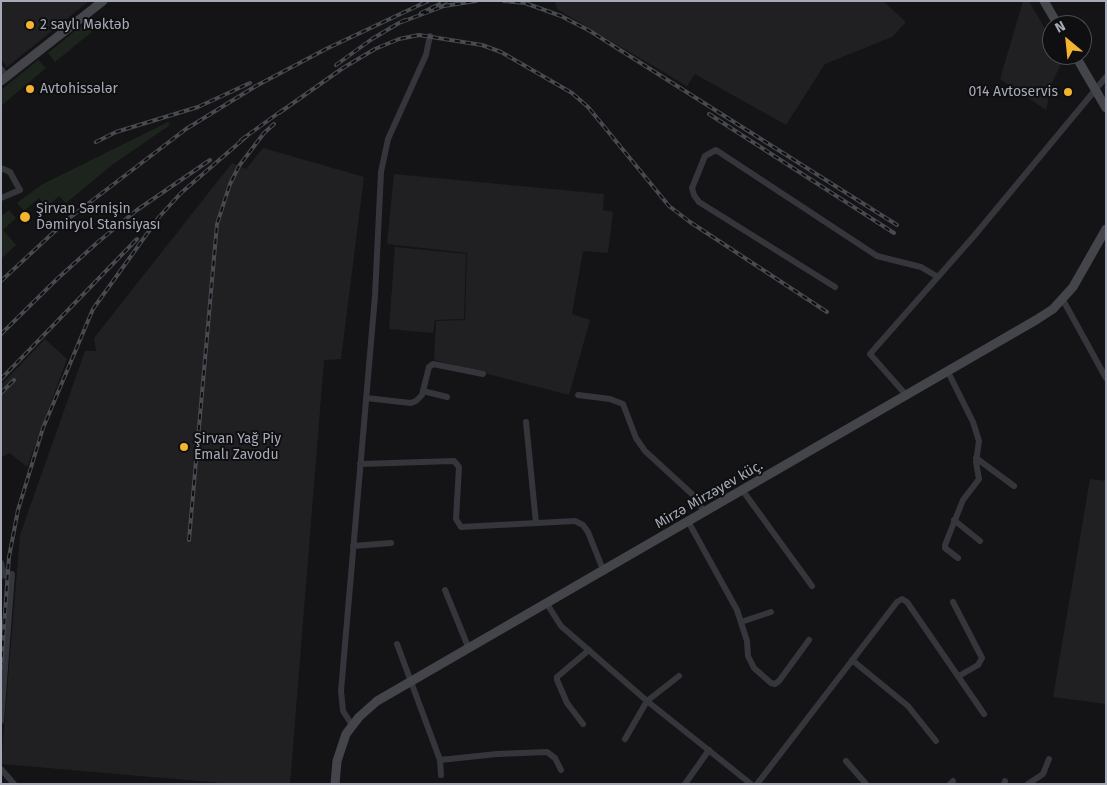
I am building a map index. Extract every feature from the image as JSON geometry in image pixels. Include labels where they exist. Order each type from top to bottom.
[{"type":"main road","points":[[4,79],[103,1]]},
{"type":"main road","points":[[1044,1],[1052,15]]},
{"type":"main road","points":[[1081,65],[1106,108]]},
{"type":"main road","name":"Mirzə Mirzəyev küç.","points":[[335,784],[341,747],[352,725],[377,701],[409,681],[469,649],[689,523],[1036,320],[1063,300],[1082,274],[1106,229]]},
{"type":"street","points":[[352,725],[344,710],[341,691],[384,157],[392,127],[426,55],[430,36]]},
{"type":"street","points":[[1,69],[4,79]]},
{"type":"street","points":[[907,396],[870,354],[938,277],[1106,77]]},
{"type":"street","points":[[835,287],[699,202],[692,188],[705,156],[710,151],[716,150],[877,256],[921,267],[938,277]]},
{"type":"street","points":[[1,168],[10,172],[20,190],[1,198]]},
{"type":"street","points":[[1063,300],[1106,378]]},
{"type":"street","points":[[366,398],[411,403],[420,399],[429,366],[433,364],[482,374]]},
{"type":"street","points":[[948,372],[978,435],[976,458],[979,479],[963,500],[945,548],[958,558]]},
{"type":"street","points":[[423,391],[447,396]]},
{"type":"street","points":[[578,395],[610,399],[624,404],[636,438],[645,451],[692,496],[705,513]]},
{"type":"street","points":[[526,422],[536,523]]},
{"type":"street","points":[[976,458],[1014,486]]},
{"type":"street","points":[[360,464],[454,461],[459,467],[456,519],[458,524],[465,528],[575,521],[583,525],[604,572]]},
{"type":"street","points":[[743,491],[812,586]]},
{"type":"street","points":[[954,520],[980,541]]},
{"type":"street","points":[[689,523],[727,589],[741,622],[750,663],[771,683],[779,681],[809,640]]},
{"type":"street","points":[[353,546],[390,543]]},
{"type":"street","points":[[1,563],[3,575],[12,574],[1,721]]},
{"type":"street","points":[[445,590],[469,649]]},
{"type":"street","points":[[757,784],[897,602],[902,599],[907,602],[984,714]]},
{"type":"street","points":[[953,602],[982,658],[978,665],[959,676]]},
{"type":"street","points":[[547,604],[561,626],[647,701],[751,784]]},
{"type":"street","points":[[741,622],[771,612]]},
{"type":"street","points":[[397,644],[409,681],[440,760],[441,775]]},
{"type":"street","points":[[583,724],[566,703],[556,680],[557,677],[590,650]]},
{"type":"street","points":[[852,660],[908,706],[936,741]]},
{"type":"street","points":[[625,739],[647,701],[679,676]]},
{"type":"street","points":[[685,784],[709,750]]},
{"type":"street","points":[[440,760],[497,754],[547,752],[555,758],[561,770]]},
{"type":"street","points":[[1028,784],[1043,774],[1049,759]]},
{"type":"street","points":[[846,761],[866,784]]},
{"type":"street","points":[[1,769],[14,784]]},
{"type":"shaded area","name":"2 saylı Məktəb","points":[[1,1],[89,1],[7,67],[1,59]]},
{"type":"shaded area","points":[[555,1],[883,1],[906,22],[892,37],[825,64],[786,125],[695,74],[687,86],[557,9]]},
{"type":"shaded area","points":[[1023,1],[1029,1],[1042,24],[1042,65],[1061,65],[1052,83],[1046,110],[1000,79]]},
{"type":"shaded area","points":[[86,22],[93,31],[55,62],[48,53]]},
{"type":"shaded area","points":[[38,60],[46,68],[1,106],[1,90]]},
{"type":"shaded area","points":[[168,122],[170,125],[112,165],[66,203],[59,196],[47,207],[39,198],[24,211],[17,203],[41,185]]},
{"type":"shaded area","name":"Şirvan Yağ Piy Emalı Zavodu","points":[[263,148],[364,177],[341,359],[324,360],[290,784],[234,784],[1,764],[20,535],[85,351],[96,351],[94,338],[232,163],[246,169]]},
{"type":"shaded area","points":[[394,174],[604,194],[603,210],[613,212],[608,253],[583,251],[572,314],[590,320],[569,395],[434,360],[436,321],[465,320],[467,253],[387,244]]},
{"type":"shaded area","points":[[9,210],[16,218],[3,230],[16,245],[1,259],[1,216]]},
{"type":"shaded area","points":[[395,247],[466,254],[464,319],[435,320],[433,333],[389,329]]},
{"type":"shaded area","points":[[45,339],[67,359],[27,467],[10,453],[1,457],[1,385]]},
{"type":"shaded area","points":[[1090,479],[1106,481],[1106,704],[1053,697]]},
{"type":"railway","points":[[1,281],[68,219],[186,129],[256,86],[326,49],[428,1]]},
{"type":"railway","points":[[421,13],[446,1]]},
{"type":"railway","points":[[405,20],[399,23],[444,6],[476,1]]},
{"type":"railway","points":[[504,1],[525,3],[561,16],[590,31],[897,225]]},
{"type":"railway","points":[[336,65],[372,39],[399,23]]},
{"type":"railway","points":[[279,113],[343,68],[375,49],[399,39],[419,35],[482,45],[501,52],[572,93],[588,107],[669,206],[690,222],[827,312]]},
{"type":"railway","points":[[96,142],[116,132],[198,107],[250,83]]},
{"type":"railway","points":[[241,140],[284,109]]},
{"type":"railway","points":[[709,114],[894,233]]},
{"type":"railway","points":[[189,540],[217,224],[230,184],[239,166],[264,133],[274,124]]},
{"type":"railway","points":[[1,668],[9,557],[18,510],[43,428],[93,309],[159,217],[181,193],[247,136]]},
{"type":"railway","points":[[1,334],[98,242],[137,210],[210,160]]},
{"type":"railway","points":[[1,379],[137,239]]},
{"type":"railway","points":[[1,393],[14,380]]},
{"type":"place","name":"2 saylı Məktəb","points":[[30,25]]},
{"type":"place","name":"Avtohissələr","points":[[30,89]]},
{"type":"place","name":"014 Avtoservis","points":[[1068,92]]},
{"type":"place","name":"Şirvan Sərnişin Dəmiryol Stansiyası","points":[[25,217]]},
{"type":"place","name":"Şirvan Yağ Piy Emalı Zavodu","points":[[184,447]]}]
